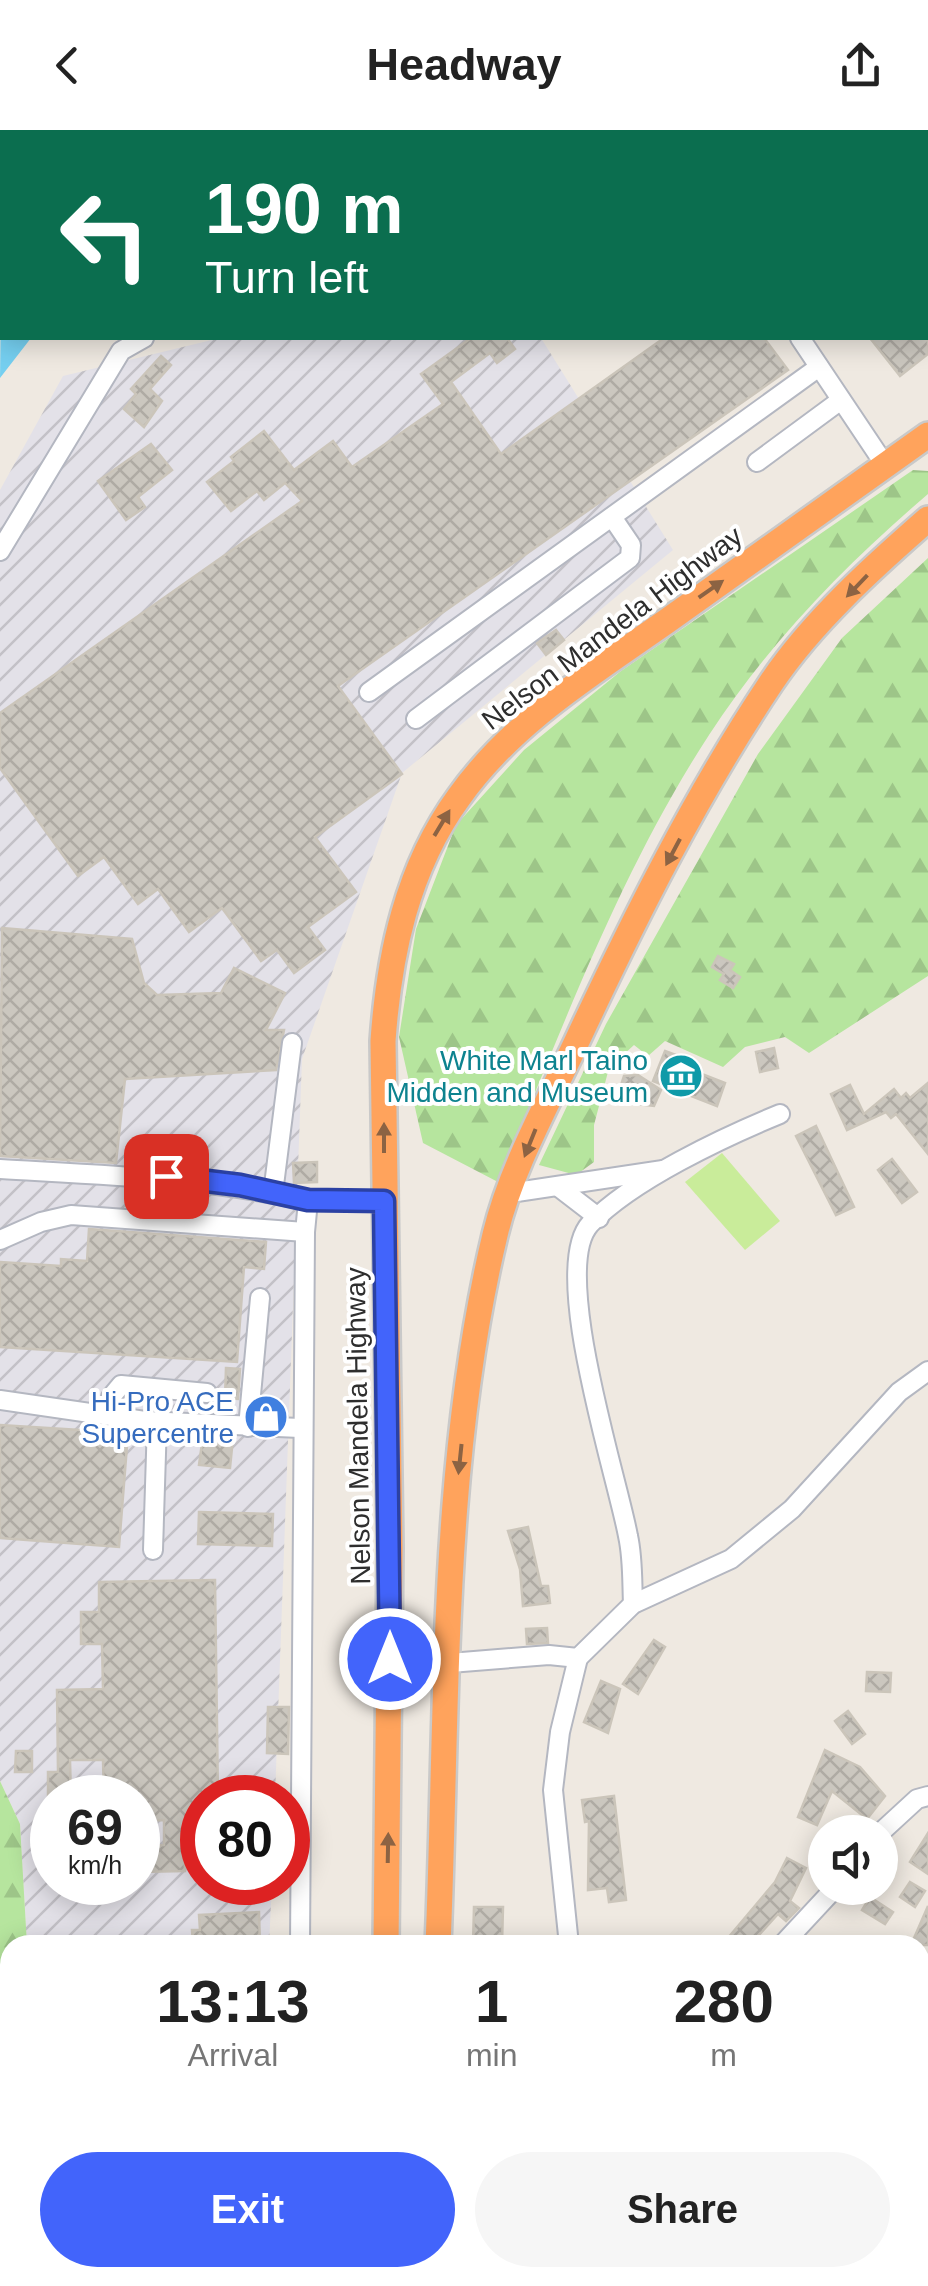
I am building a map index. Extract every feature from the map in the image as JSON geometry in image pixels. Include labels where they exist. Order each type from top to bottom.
[{"type":"highway","name":"Nelson Mandela Highway","points":[[386,1935],[383,1041],[388,975],[416,875],[458,797],[496,751],[560,697],[928,435]]},
{"type":"highway","points":[[438,1935],[446,1655],[456,1491],[470,1366],[496,1232],[597,998],[680,839],[773,680],[866,577],[928,519]]},
{"type":"street","points":[[0,552],[122,351],[141,340]]},
{"type":"street","points":[[801,340],[885,465]]},
{"type":"street","points":[[369,692],[819,367]]},
{"type":"street","points":[[757,462],[841,400]]},
{"type":"street","points":[[416,719],[630,558],[631,545],[612,517]]},
{"type":"street","points":[[273,1193],[292,1043]]},
{"type":"street","points":[[632,1604],[630,1540],[574,1294],[582,1241],[588,1226],[669,1169],[720,1139],[780,1114]]},
{"type":"street","points":[[0,1169],[166,1176],[308,1200],[384,1201]]},
{"type":"street","points":[[510,1193],[669,1169]]},
{"type":"street","points":[[560,1188],[599,1218]]},
{"type":"street","points":[[300,1935],[300,1428],[308,1200]]},
{"type":"street","points":[[0,1240],[41,1222],[70,1215],[304,1232]]},
{"type":"street","points":[[248,1427],[260,1298]]},
{"type":"street","points":[[569,1935],[553,1790],[578,1658],[632,1604],[731,1559],[792,1509],[900,1392],[928,1371]]},
{"type":"street","points":[[108,1416],[111,1397],[121,1385],[207,1392]]},
{"type":"street","points":[[0,1400],[157,1422],[300,1428]]},
{"type":"street","points":[[153,1550],[157,1422]]},
{"type":"street","points":[[384,1664],[446,1655],[578,1658]]},
{"type":"street","points":[[898,1817],[917,1800],[928,1796]]},
{"type":"street","points":[[791,1935],[819,1905]]},
{"type":"shaded area","points":[[212,340],[542,340],[673,550],[402,773],[302,1059],[276,1775],[180,1775],[180,1905],[271,1905],[269,1935],[26,1935],[20,1824],[0,1781],[0,490],[63,376]]},
{"type":"green space","points":[[913,470],[928,471],[928,494],[838,577],[783,637],[732,701],[677,788],[594,953],[498,1182],[423,1143],[399,1037],[416,929],[456,825],[524,750],[621,671]]},
{"type":"green space","points":[[928,558],[928,976],[809,1053],[785,1037],[745,1047],[723,1067],[665,1041],[648,1056],[634,1045],[609,1068],[594,1125],[594,1162],[576,1175],[539,1165],[606,1024],[758,754],[842,638]]},
{"type":"green space","points":[[722,1153],[780,1221],[745,1250],[685,1182]]},
{"type":"green space","points":[[0,1781],[20,1824],[26,1935],[0,1935]]},
{"type":"water","points":[[1,340],[29,340],[0,378]]},
{"type":"building","points":[[468,340],[508,340],[515,349],[497,363],[490,353],[451,382],[501,454],[661,340],[766,340],[788,370],[338,686],[402,774],[315,837],[356,892],[308,927],[325,950],[294,973],[277,950],[261,961],[222,908],[189,932],[158,889],[138,904],[104,857],[78,876],[0,768],[0,713],[302,501],[285,483],[264,500],[257,491],[231,511],[207,482],[234,461],[231,457],[264,431],[294,470],[333,441],[352,467],[443,404],[421,374]]},
{"type":"building","points":[[872,340],[928,340],[928,354],[900,376]]},
{"type":"building","points":[[161,356],[171,365],[150,389],[162,401],[144,427],[124,409],[136,394],[131,389]]},
{"type":"building","points":[[151,444],[172,470],[138,497],[145,507],[126,520],[98,481]]},
{"type":"building","points":[[556,630],[564,640],[546,655],[537,643]]},
{"type":"building","points":[[2,928],[132,939],[144,983],[157,995],[221,993],[234,968],[285,993],[266,1030],[284,1030],[276,1070],[125,1079],[116,1163],[0,1156]]},
{"type":"building","points":[[718,956],[734,964],[730,970],[740,977],[733,988],[720,980],[724,974],[712,967]]},
{"type":"building","points":[[774,1048],[778,1068],[760,1072],[756,1052]]},
{"type":"building","name":"White Marl Taino Midden and Museum","points":[[665,1051],[692,1061],[689,1069],[725,1083],[717,1106],[653,1081]]},
{"type":"building","points":[[638,1075],[661,1090],[654,1106],[628,1103],[618,1094],[624,1076]]},
{"type":"building","points":[[928,1083],[928,1154],[896,1114],[891,1118],[886,1112],[847,1130],[831,1094],[850,1085],[864,1114],[894,1089],[901,1098],[906,1093],[910,1098]]},
{"type":"building","points":[[816,1126],[854,1207],[836,1215],[796,1136]]},
{"type":"building","points":[[892,1159],[917,1192],[902,1203],[878,1170]]},
{"type":"building","points":[[317,1162],[317,1182],[294,1183],[293,1163]]},
{"type":"building","points":[[89,1229],[266,1242],[264,1269],[244,1267],[237,1362],[0,1347],[0,1262],[61,1266],[61,1259],[87,1261]]},
{"type":"building","points":[[226,1368],[240,1369],[238,1399],[225,1398]]},
{"type":"building","points":[[0,1425],[128,1433],[119,1547],[0,1538]]},
{"type":"building","points":[[203,1436],[233,1438],[230,1468],[199,1465]]},
{"type":"building","points":[[199,1512],[273,1514],[272,1546],[198,1544]]},
{"type":"building","points":[[528,1527],[541,1586],[548,1586],[550,1603],[523,1606],[520,1569],[508,1531]]},
{"type":"building","points":[[215,1580],[218,1775],[180,1775],[180,1871],[160,1872],[164,1820],[160,1820],[160,1775],[103,1775],[103,1760],[70,1760],[70,1775],[48,1775],[58,1772],[57,1690],[103,1689],[102,1644],[81,1644],[81,1612],[99,1612],[99,1582]]},
{"type":"building","points":[[547,1628],[548,1643],[527,1644],[526,1629]]},
{"type":"building","points":[[654,1640],[665,1647],[638,1694],[623,1684]]},
{"type":"building","points":[[867,1672],[891,1673],[890,1692],[866,1691]]},
{"type":"building","points":[[601,1681],[620,1689],[608,1733],[584,1722]]},
{"type":"building","points":[[268,1707],[289,1707],[288,1754],[267,1753]]},
{"type":"building","points":[[848,1711],[865,1734],[852,1744],[835,1721]]},
{"type":"building","points":[[825,1750],[860,1767],[885,1796],[870,1815],[862,1815],[832,1791],[821,1815],[808,1815],[808,1821],[798,1817]]},
{"type":"building","points":[[16,1751],[32,1751],[32,1772],[15,1772]]},
{"type":"building","points":[[614,1796],[626,1900],[609,1902],[607,1888],[588,1890],[589,1821],[585,1822],[582,1800]]},
{"type":"building","points":[[928,1833],[928,1874],[910,1862]]},
{"type":"building","points":[[787,1858],[806,1868],[790,1901],[799,1908],[786,1921],[778,1914],[759,1935],[730,1935],[775,1882]]},
{"type":"building","points":[[910,1882],[925,1891],[915,1907],[900,1897]]},
{"type":"building","points":[[865,1905],[882,1905],[893,1912],[885,1924],[862,1910]]},
{"type":"building","points":[[928,1906],[928,1935],[915,1935]]},
{"type":"building","points":[[474,1907],[503,1907],[502,1935],[473,1935]]},
{"type":"building","points":[[259,1912],[260,1935],[192,1935],[192,1930],[200,1930],[199,1915]]},
{"type":"place","name":"White Marl Taino Midden and Museum","points":[[681,1076]]},
{"type":"place","name":"Hi-Pro ACE Supercentre","points":[[266,1417]]},
{"type":"route","points":[[166,1176],[240,1185],[308,1200],[384,1201],[390,1659]]}]
